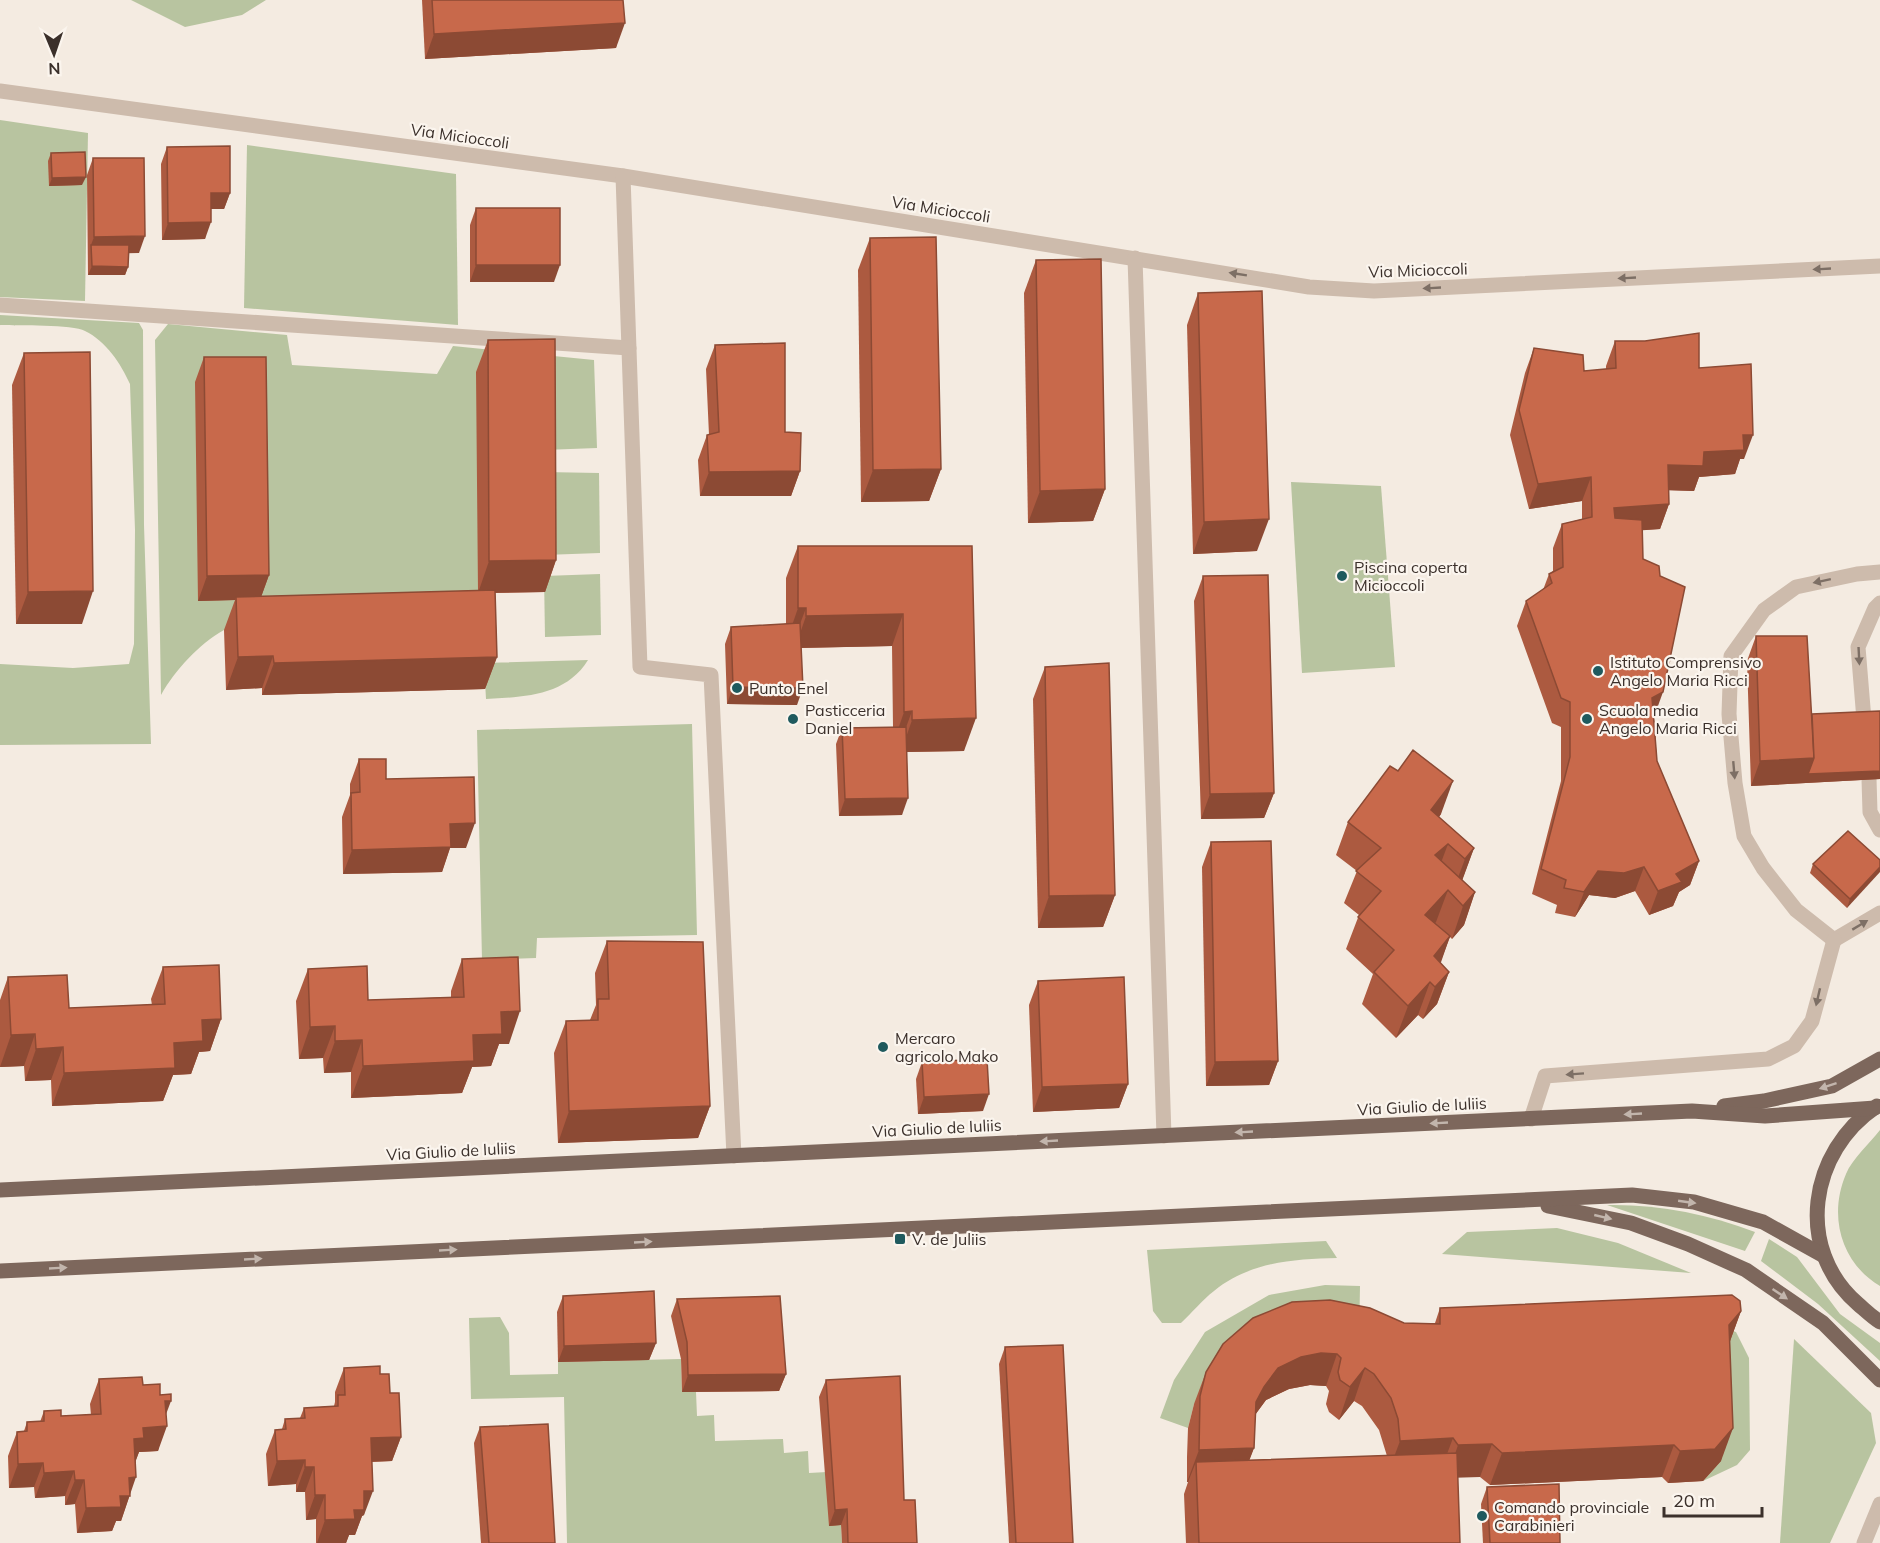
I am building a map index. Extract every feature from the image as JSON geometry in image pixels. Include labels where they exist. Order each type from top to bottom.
[{"type":"main road","points":[[1692,1111],[1764,1101],[1832,1086],[1880,1059]]},
{"type":"main road","name":"Via Giulio de Iuliis","points":[[0,1190],[1692,1111],[1765,1116],[1877,1106]]},
{"type":"main road","points":[[1877,1106],[1843,1136],[1826,1165],[1818,1196],[1817,1222],[1824,1256],[1834,1277],[1847,1294],[1880,1322]]},
{"type":"main road","points":[[0,1271],[1525,1202],[1632,1195],[1694,1202],[1763,1222],[1824,1256]]},
{"type":"main road","points":[[1525,1202],[1631,1224],[1688,1244],[1746,1270],[1823,1323],[1880,1380]]},
{"type":"street","name":"Via Micioccoli","points":[[0,91],[622,176],[1310,287],[1374,291],[1880,266]]},
{"type":"street","points":[[622,176],[640,666],[711,675],[734,1156]]},
{"type":"street","points":[[1135,258],[1164,1136]]},
{"type":"street","points":[[0,304],[629,348]]},
{"type":"street","points":[[1834,940],[1796,910],[1763,868],[1744,836],[1735,783],[1729,714],[1731,656],[1764,610],[1796,587],[1857,574],[1880,572]]},
{"type":"street","points":[[1864,720],[1858,647],[1880,603]]},
{"type":"street","points":[[1869,779],[1870,812],[1880,830]]},
{"type":"street","points":[[1531,1119],[1545,1076],[1768,1059],[1794,1046],[1812,1021],[1834,940],[1880,913]]},
{"type":"street","points":[[1864,1543],[1880,1504]]},
{"type":"green space","points":[[131,0],[266,0],[242,15],[185,27]]},
{"type":"green space","points":[[0,120],[88,133],[85,301],[0,297]]},
{"type":"green space","points":[[247,145],[456,174],[458,325],[244,308]]},
{"type":"green space","points":[[0,315],[139,323],[143,330],[144,525],[151,744],[0,745],[0,664],[73,668],[129,664],[134,644],[135,530],[130,384],[122,369],[106,347],[85,331],[57,326],[0,325]]},
{"type":"green space","points":[[168,324],[287,335],[292,365],[437,374],[453,346],[594,360],[597,448],[544,450],[478,593],[224,630],[188,658],[161,695],[155,340]]},
{"type":"green space","points":[[544,472],[599,473],[600,553],[544,555]]},
{"type":"green space","name":"Piscina coperta Micioccoli","points":[[1291,482],[1381,486],[1395,667],[1302,673]]},
{"type":"green space","points":[[600,574],[601,635],[545,637],[544,576]]},
{"type":"green space","points":[[588,660],[579,672],[556,688],[529,695],[486,699],[484,663]]},
{"type":"green space","points":[[692,724],[697,935],[537,938],[536,958],[482,960],[477,730]]},
{"type":"green space","points":[[1880,1130],[1880,1286],[1856,1265],[1847,1252],[1839,1222],[1838,1206],[1849,1168]]},
{"type":"green space","points":[[1607,1205],[1645,1206],[1682,1211],[1755,1232],[1745,1251]]},
{"type":"green space","points":[[1557,1228],[1618,1243],[1691,1273],[1442,1254],[1467,1232]]},
{"type":"green space","points":[[1769,1239],[1797,1257],[1840,1314],[1880,1343],[1880,1361],[1818,1304],[1761,1261]]},
{"type":"green space","points":[[1326,1241],[1337,1258],[1288,1261],[1242,1274],[1228,1281],[1210,1295],[1181,1323],[1162,1323],[1153,1311],[1147,1250]]},
{"type":"green space","points":[[1325,1285],[1360,1286],[1359,1340],[1194,1404],[1188,1428],[1160,1418],[1174,1380],[1205,1332],[1269,1295]]},
{"type":"green space","points":[[500,1317],[509,1333],[510,1375],[558,1374],[558,1362],[681,1359],[682,1392],[696,1392],[697,1416],[714,1415],[715,1441],[783,1439],[784,1453],[808,1451],[809,1473],[827,1472],[841,1525],[842,1543],[567,1543],[564,1397],[471,1399],[469,1318]]},
{"type":"green space","points":[[1720,1327],[1736,1332],[1749,1358],[1750,1450],[1737,1465],[1703,1481],[1721,1460]]},
{"type":"green space","points":[[1794,1339],[1871,1413],[1876,1443],[1830,1543],[1780,1543]]},
{"type":"building","points":[[432,0],[623,0],[625,23],[434,34]]},
{"type":"building","points":[[230,146],[230,193],[211,193],[211,222],[168,223],[167,147]]},
{"type":"building","points":[[85,152],[86,177],[52,178],[51,153]]},
{"type":"building","points":[[93,158],[144,158],[145,236],[94,237]]},
{"type":"building","points":[[476,208],[560,208],[560,265],[476,265]]},
{"type":"building","points":[[936,237],[941,469],[873,470],[870,238]]},
{"type":"building","points":[[91,245],[129,245],[128,267],[92,266]]},
{"type":"building","points":[[1101,259],[1105,489],[1040,491],[1036,260]]},
{"type":"building","points":[[1262,291],[1269,519],[1204,522],[1198,293]]},
{"type":"building","name":"Istituto Comprensivo Angelo Maria Ricci","points":[[1699,333],[1699,368],[1751,364],[1753,435],[1743,435],[1744,450],[1704,452],[1703,466],[1668,465],[1669,504],[1614,508],[1615,518],[1642,520],[1643,559],[1659,566],[1660,576],[1685,587],[1663,692],[1652,698],[1657,761],[1699,861],[1676,874],[1682,882],[1658,891],[1644,867],[1624,873],[1598,871],[1584,892],[1564,888],[1566,880],[1541,869],[1570,757],[1570,702],[1561,698],[1526,601],[1552,583],[1549,574],[1563,567],[1562,524],[1592,517],[1591,477],[1538,484],[1519,410],[1534,348],[1583,355],[1584,371],[1616,368],[1615,341],[1645,341]]},
{"type":"building","points":[[555,339],[556,560],[489,561],[488,340]]},
{"type":"building","points":[[785,343],[785,432],[801,433],[800,471],[709,472],[707,435],[719,432],[715,345]]},
{"type":"building","points":[[90,352],[93,591],[28,592],[24,353]]},
{"type":"building","points":[[204,357],[266,357],[269,575],[207,576]]},
{"type":"building","points":[[798,546],[972,546],[976,718],[912,720],[912,711],[904,712],[903,614],[806,616],[806,608],[798,608]]},
{"type":"building","points":[[1268,575],[1274,793],[1210,794],[1203,576]]},
{"type":"building","points":[[495,590],[497,657],[274,663],[273,656],[238,657],[236,597]]},
{"type":"building","points":[[800,623],[803,688],[733,687],[731,627]]},
{"type":"building","points":[[1756,636],[1807,636],[1814,758],[1760,761]]},
{"type":"building","points":[[1109,663],[1115,895],[1049,896],[1045,667]]},
{"type":"building","points":[[1880,711],[1880,771],[1808,774],[1814,758],[1812,714]]},
{"type":"building","points":[[906,727],[908,798],[845,799],[842,728]]},
{"type":"building","points":[[1413,750],[1453,781],[1431,810],[1474,848],[1465,859],[1448,844],[1435,855],[1475,892],[1463,906],[1448,890],[1425,915],[1450,936],[1434,956],[1449,972],[1435,987],[1430,982],[1408,1006],[1374,972],[1394,950],[1358,917],[1381,891],[1356,871],[1381,848],[1348,822],[1390,766],[1398,771]]},
{"type":"building","points":[[359,759],[386,759],[386,779],[474,777],[475,823],[450,824],[451,847],[352,850],[351,793],[360,792]]},
{"type":"building","points":[[1848,831],[1880,860],[1880,867],[1850,899],[1813,864]]},
{"type":"building","points":[[1271,841],[1278,1061],[1215,1062],[1211,842]]},
{"type":"building","points":[[607,941],[703,942],[710,1106],[569,1111],[566,1021],[598,1020],[598,999],[609,999]]},
{"type":"building","points":[[518,957],[520,1011],[501,1012],[502,1034],[473,1035],[474,1061],[363,1066],[362,1040],[335,1041],[335,1026],[310,1027],[308,969],[367,966],[368,1000],[464,997],[462,959]]},
{"type":"building","points":[[219,965],[221,1019],[202,1020],[203,1041],[174,1043],[175,1068],[64,1073],[63,1047],[36,1049],[35,1034],[11,1035],[8,977],[67,975],[69,1008],[165,1004],[163,967]]},
{"type":"building","points":[[1124,977],[1128,1084],[1042,1087],[1038,981]]},
{"type":"building","points":[[987,1059],[989,1094],[924,1097],[922,1062]]},
{"type":"building","points":[[654,1291],[656,1343],[564,1346],[563,1296]]},
{"type":"building","points":[[1732,1295],[1740,1301],[1741,1311],[1729,1325],[1733,1428],[1715,1449],[1680,1451],[1674,1445],[1502,1453],[1492,1444],[1458,1445],[1453,1438],[1400,1441],[1398,1419],[1391,1398],[1374,1374],[1365,1368],[1350,1387],[1340,1380],[1338,1372],[1341,1358],[1337,1354],[1321,1353],[1301,1357],[1278,1368],[1264,1387],[1256,1402],[1254,1448],[1199,1450],[1200,1396],[1206,1372],[1223,1344],[1253,1318],[1292,1302],[1330,1300],[1370,1308],[1404,1323],[1440,1324],[1440,1308]]},
{"type":"building","points":[[780,1296],[786,1374],[688,1375],[687,1342],[677,1299]]},
{"type":"building","points":[[1063,1345],[1073,1543],[1016,1543],[1005,1347]]},
{"type":"building","points":[[380,1366],[380,1374],[389,1374],[390,1393],[399,1393],[401,1437],[371,1438],[373,1491],[364,1491],[364,1510],[354,1510],[355,1519],[325,1520],[325,1495],[315,1495],[314,1467],[305,1467],[305,1460],[277,1461],[275,1430],[286,1429],[285,1419],[305,1418],[304,1408],[338,1406],[338,1395],[345,1395],[344,1368]]},
{"type":"building","points":[[900,1376],[904,1500],[915,1500],[917,1543],[848,1543],[847,1509],[835,1510],[826,1380]]},
{"type":"building","points":[[142,1377],[143,1385],[160,1384],[160,1395],[171,1394],[171,1401],[165,1401],[167,1426],[143,1428],[144,1438],[134,1439],[136,1477],[129,1478],[130,1496],[120,1496],[121,1507],[86,1508],[84,1480],[75,1480],[74,1471],[44,1473],[43,1463],[18,1464],[17,1432],[27,1431],[27,1422],[44,1421],[44,1411],[61,1410],[61,1416],[101,1414],[99,1379]]},
{"type":"building","points":[[548,1424],[555,1543],[489,1543],[480,1427]]},
{"type":"building","points":[[1457,1453],[1460,1543],[1199,1543],[1196,1462]]},
{"type":"building","points":[[1559,1484],[1560,1543],[1490,1543],[1487,1487]]},
{"type":"place","name":"Piscina coperta Micioccoli","points":[[1342,576]]},
{"type":"place","name":"Istituto Comprensivo Angelo Maria Ricci","points":[[1598,671]]},
{"type":"place","name":"Punto Enel","points":[[737,688]]},
{"type":"place","name":"Pasticceria Daniel","points":[[793,719]]},
{"type":"place","name":"Scuola media Angelo Maria Ricci","points":[[1587,719]]},
{"type":"place","name":"Mercaro agricolo Mako","points":[[883,1047]]},
{"type":"place","name":"V. de Juliis","points":[[900,1239]]},
{"type":"place","name":"Comando provinciale Carabinieri","points":[[1482,1516]]}]
